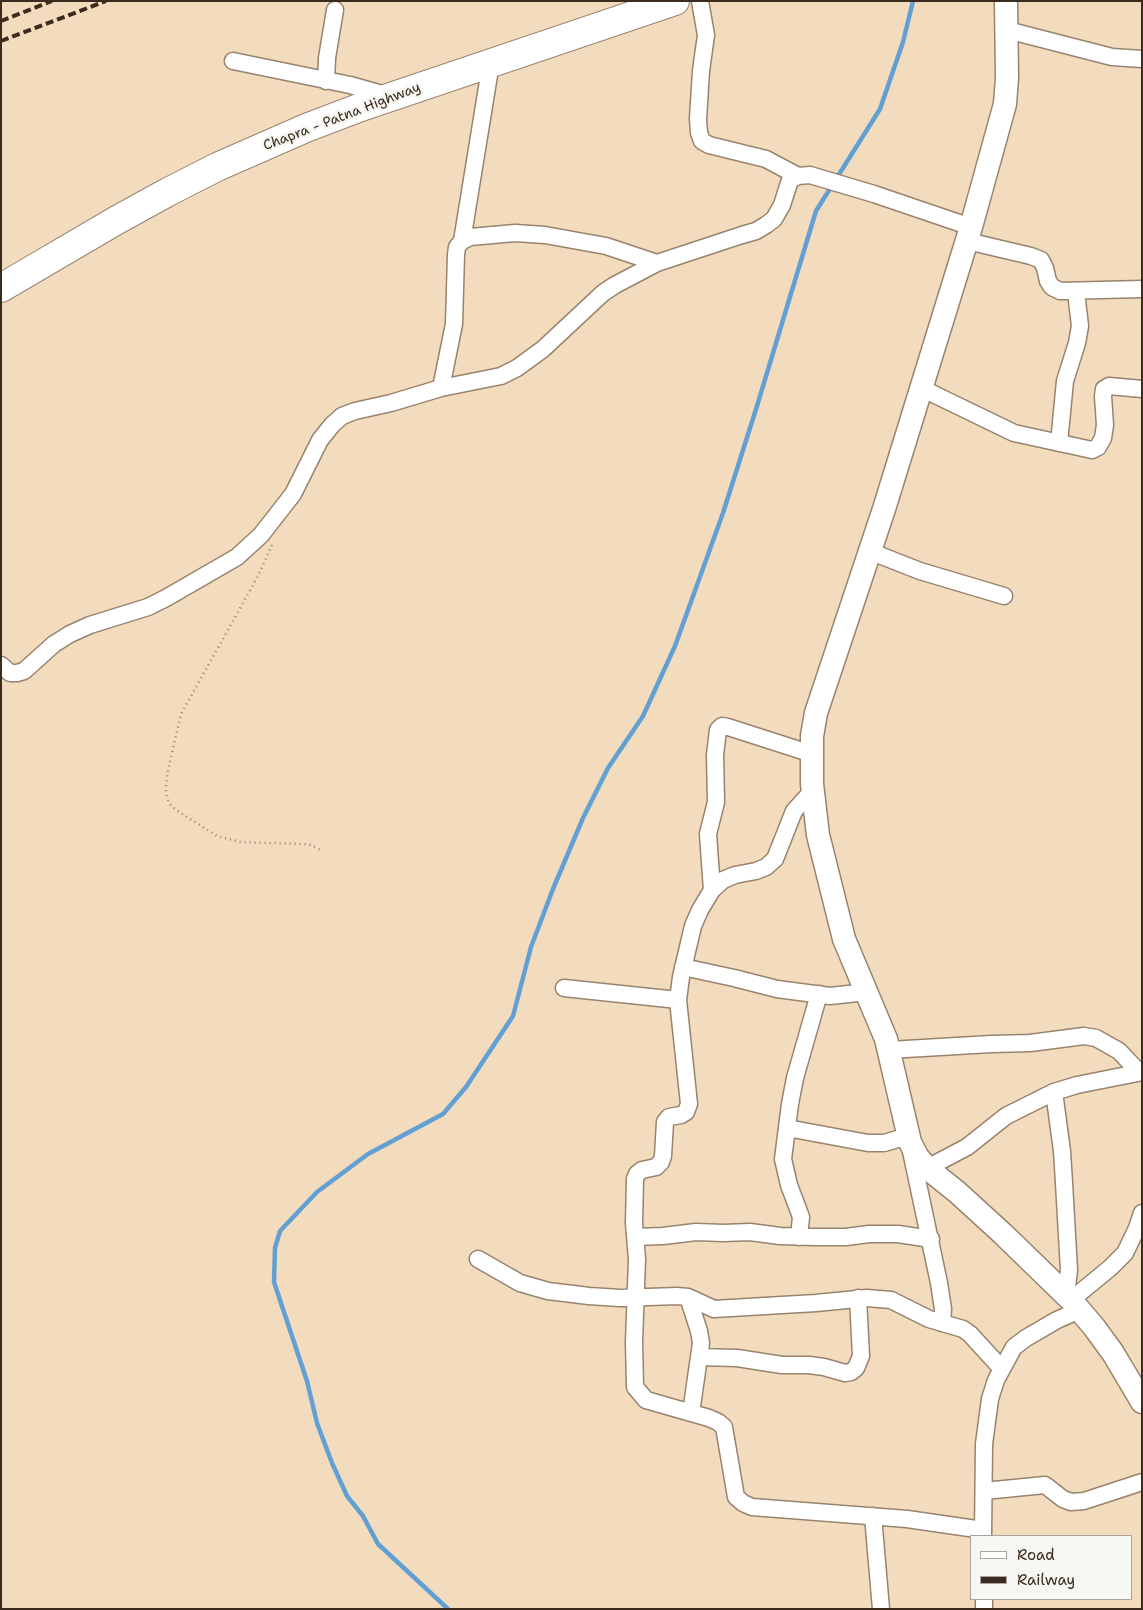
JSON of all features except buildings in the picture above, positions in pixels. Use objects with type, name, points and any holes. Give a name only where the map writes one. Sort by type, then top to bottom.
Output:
[{"type":"highway","name":"Chapra - Patna Highway","points":[[1,288],[118,220],[217,167],[306,128],[490,63],[676,1]]},
{"type":"street","points":[[700,1],[706,35],[701,71],[698,118],[699,133],[702,141],[709,146],[766,159],[804,175],[874,194],[969,234],[1041,260],[1052,287],[1060,291],[1142,289]]},
{"type":"street","points":[[942,1323],[942,1297],[931,1239],[889,1050],[844,939],[818,835],[813,790],[813,730],[816,713],[969,234],[1005,104],[1007,78],[1006,1]]},
{"type":"street","points":[[326,81],[327,58],[334,10]]},
{"type":"street","points":[[1007,30],[1112,58],[1142,59]]},
{"type":"street","points":[[233,61],[350,85],[392,97]]},
{"type":"street","points":[[462,241],[490,63]]},
{"type":"street","points":[[1,665],[10,672],[17,673],[24,670],[54,644],[70,634],[90,625],[126,615],[154,604],[237,557],[261,535],[293,494],[320,440],[342,416],[441,388],[501,376],[543,349],[603,293],[633,275],[657,263],[742,234],[756,232],[774,219],[782,205],[790,180],[804,175]]},
{"type":"street","points":[[441,388],[454,324],[457,247],[462,241],[470,237],[515,233],[545,235],[606,246],[657,263]]},
{"type":"street","points":[[1060,443],[1065,381],[1077,343],[1080,326],[1076,292]]},
{"type":"street","points":[[921,388],[1014,433],[1092,450],[1098,447],[1103,438],[1105,425],[1104,389],[1109,386],[1142,389]]},
{"type":"street","points":[[869,552],[920,571],[1004,596]]},
{"type":"street","points":[[712,890],[708,834],[716,802],[715,755],[718,730],[722,726],[728,727],[812,754]]},
{"type":"street","points":[[813,790],[794,811],[774,859],[766,867],[723,880],[712,890],[693,926],[683,967],[678,1000],[689,1104],[686,1112],[669,1117],[665,1122],[661,1162],[656,1167],[642,1170],[635,1179],[634,1223],[637,1259],[635,1387],[646,1400],[718,1422],[724,1428],[736,1497],[742,1503],[752,1507],[931,1521],[983,1533],[986,1418],[996,1380],[1014,1348],[1026,1338],[1057,1320],[1072,1302],[1118,1262],[1125,1253],[1142,1213]]},
{"type":"street","points":[[683,967],[777,990],[842,996],[867,992]]},
{"type":"street","points":[[564,988],[678,1000]]},
{"type":"street","points":[[799,1236],[801,1217],[789,1185],[783,1159],[795,1078],[819,994]]},
{"type":"street","points":[[889,1050],[1030,1043],[1084,1036],[1096,1038],[1119,1051],[1141,1072]]},
{"type":"street","points":[[927,1168],[967,1147],[1006,1116],[1054,1092],[1141,1072]]},
{"type":"street","points":[[1054,1092],[1062,1150],[1072,1302]]},
{"type":"street","points":[[787,1128],[868,1143],[884,1143],[909,1139]]},
{"type":"street","points":[[909,1139],[917,1156],[927,1168],[1003,1234],[1072,1302],[1113,1353],[1142,1402]]},
{"type":"street","points":[[636,1236],[663,1236],[696,1232],[750,1232],[846,1237],[869,1234],[898,1234],[931,1239]]},
{"type":"street","points":[[478,1259],[520,1284],[548,1291],[589,1296],[688,1297],[714,1309],[796,1305],[858,1298],[882,1298],[891,1300],[929,1319],[962,1329],[970,1334],[1002,1369]]},
{"type":"street","points":[[688,1297],[701,1343],[691,1413]]},
{"type":"street","points":[[700,1357],[737,1358],[782,1365],[809,1365],[845,1373],[852,1372],[856,1368],[861,1356],[858,1298]]},
{"type":"street","points":[[984,1491],[1045,1486],[1063,1499],[1071,1502],[1084,1501],[1142,1482]]},
{"type":"street","points":[[873,1516],[881,1609]]},
{"type":"path","points":[[275,539],[258,576],[181,714],[168,770],[166,794],[169,803],[176,810],[217,836],[240,842],[303,844],[322,851]]},
{"type":"waterway","points":[[448,1609],[378,1544],[363,1516],[347,1496],[317,1423],[307,1381],[274,1282],[275,1248],[280,1231],[317,1192],[368,1154],[443,1114],[466,1087],[513,1016],[531,947],[583,818],[608,768],[643,716],[675,646],[723,513],[816,211],[880,109],[903,42],[913,1]]},
{"type":"railway","points":[[1,21],[52,1]]},
{"type":"railway","points":[[1,41],[106,1]]}]
